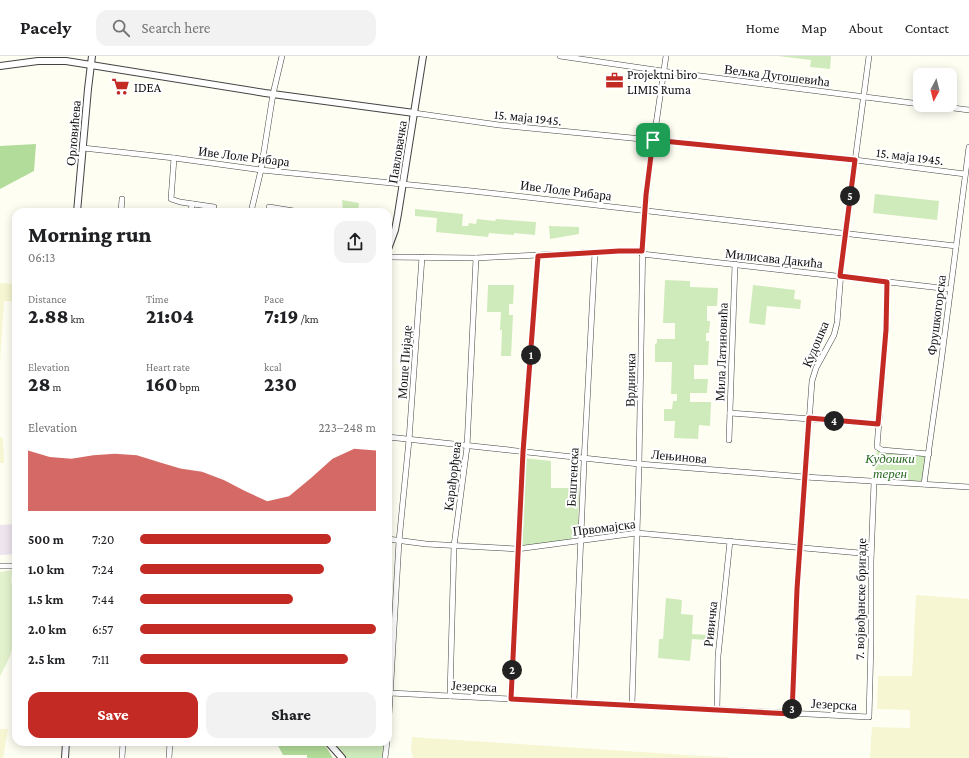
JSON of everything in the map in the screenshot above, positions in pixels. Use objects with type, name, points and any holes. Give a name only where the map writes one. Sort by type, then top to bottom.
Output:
[{"type":"street","name":"Орловићева","points":[[77,208],[92,56]]},
{"type":"street","points":[[252,208],[261,170],[273,94],[282,56]]},
{"type":"street","name":"Павловачка","points":[[392,237],[403,184],[422,56]]},
{"type":"street","name":"Вељка Дугошевића","points":[[560,56],[664,72],[913,103]]},
{"type":"street","name":"Врдничка","points":[[632,705],[644,211],[666,56]]},
{"type":"street","name":"Кудошка","points":[[792,714],[800,548],[809,418],[814,375],[834,335],[837,323],[840,276],[870,56]]},
{"type":"street","name":"15. маја 1945.","points":[[0,66],[51,60],[66,61],[273,94],[499,125],[855,160],[966,174]]},
{"type":"street","points":[[957,108],[969,110]]},
{"type":"street","name":"Фрушкогорска","points":[[924,484],[969,147]]},
{"type":"street","name":"Иве Лоле Рибара","points":[[83,148],[174,158],[261,170],[403,184],[956,246]]},
{"type":"street","points":[[174,158],[171,199],[214,207]]},
{"type":"street","points":[[121,208],[122,199]]},
{"type":"street","points":[[192,204],[192,208]]},
{"type":"street","points":[[269,207],[275,208]]},
{"type":"street","name":"Милисава Дакића","points":[[392,257],[476,258],[595,252],[642,252],[950,289]]},
{"type":"street","name":"Баштенска","points":[[574,702],[580,541],[595,252]]},
{"type":"street","points":[[511,699],[517,549],[538,256]]},
{"type":"street","name":"Моше Пијаде","points":[[392,659],[399,541],[409,440],[422,257]]},
{"type":"street","name":"Карађорђева","points":[[450,696],[454,546],[467,447],[476,258]]},
{"type":"street","name":"Мила Латиновића","points":[[729,440],[735,264]]},
{"type":"street","points":[[887,282],[886,330],[877,447],[882,450],[929,454]]},
{"type":"street","points":[[730,413],[878,424]]},
{"type":"street","name":"Лењинова","points":[[392,438],[467,447],[639,464],[874,482],[969,487]]},
{"type":"street","name":"7. војвођанске бригаде","points":[[869,717],[871,554],[874,482]]},
{"type":"street","name":"Првомајска","points":[[392,540],[454,546],[517,549],[637,533],[871,554]]},
{"type":"street","name":"Ривичка","points":[[717,709],[718,656],[730,541]]},
{"type":"street","points":[[0,566],[12,566]]},
{"type":"street","name":"Језерска","points":[[392,693],[869,717]]},
{"type":"street","points":[[65,758],[66,746]]},
{"type":"street","points":[[122,758],[123,746]]},
{"type":"street","points":[[169,758],[170,746]]},
{"type":"street","points":[[332,746],[342,758]]},
{"type":"street","points":[[385,758],[386,746]]},
{"type":"shaded area","points":[[12,524],[12,554],[0,555],[0,525]]},
{"type":"green space","points":[[778,56],[831,56],[830,69],[810,67],[811,60]]},
{"type":"green space","points":[[36,144],[34,171],[0,189],[0,146]]},
{"type":"green space","points":[[875,194],[939,201],[937,220],[873,213]]},
{"type":"green space","points":[[342,200],[359,203],[358,208],[343,208]]},
{"type":"green space","points":[[415,209],[463,214],[462,226],[468,226],[469,223],[476,224],[477,219],[536,222],[535,235],[489,233],[488,237],[436,232],[437,218],[415,216]]},
{"type":"green space","points":[[549,226],[579,227],[579,234],[550,239]]},
{"type":"green space","points":[[665,280],[690,281],[690,287],[718,288],[717,306],[707,306],[707,321],[710,321],[709,333],[706,333],[706,341],[709,341],[708,365],[694,365],[694,379],[708,379],[707,393],[690,393],[690,402],[711,402],[710,426],[699,425],[698,439],[674,438],[675,421],[664,421],[664,409],[672,409],[673,401],[677,401],[677,394],[671,394],[672,362],[655,362],[655,344],[657,343],[657,339],[675,339],[675,323],[663,323]]},
{"type":"green space","points":[[0,283],[12,284],[12,301],[4,301],[0,362]]},
{"type":"green space","points":[[488,285],[514,285],[513,304],[509,304],[509,315],[513,315],[511,356],[501,356],[501,312],[487,312]]},
{"type":"green space","points":[[753,285],[795,290],[794,299],[801,300],[800,309],[767,306],[765,325],[749,323]]},
{"type":"green space","points":[[0,437],[3,438],[4,463],[0,463]]},
{"type":"green space","name":"Кудошки терен","points":[[877,450],[927,455],[923,482],[874,478]]},
{"type":"green space","points":[[524,458],[551,461],[551,488],[579,488],[578,532],[572,532],[572,541],[521,547]]},
{"type":"green space","points":[[12,570],[12,649],[0,676],[0,572]]},
{"type":"green space","points":[[916,595],[969,599],[969,758],[870,758],[872,727],[910,728],[910,710],[877,709],[878,676],[912,676]]},
{"type":"green space","points":[[666,598],[682,600],[681,614],[693,615],[692,634],[706,635],[706,640],[692,639],[690,661],[658,658],[659,639],[663,639]]},
{"type":"green space","points":[[0,729],[8,729],[3,758],[0,758]]},
{"type":"green space","points":[[412,737],[733,758],[413,758],[411,749]]},
{"type":"green space","points":[[278,746],[326,746],[333,758],[307,758],[307,755],[283,755]]},
{"type":"green space","points":[[335,746],[384,746],[383,758],[344,758]]},
{"type":"place","name":"Projektni biro LIMIS Ruma","points":[[614,81]]},
{"type":"place","name":"IDEA","points":[[121,87]]},
{"type":"route","points":[[653,140],[855,160],[840,276],[887,282],[886,330],[878,424],[809,418],[797,589],[792,714],[511,699],[517,549],[538,256],[642,251],[646,195],[653,140]]}]
